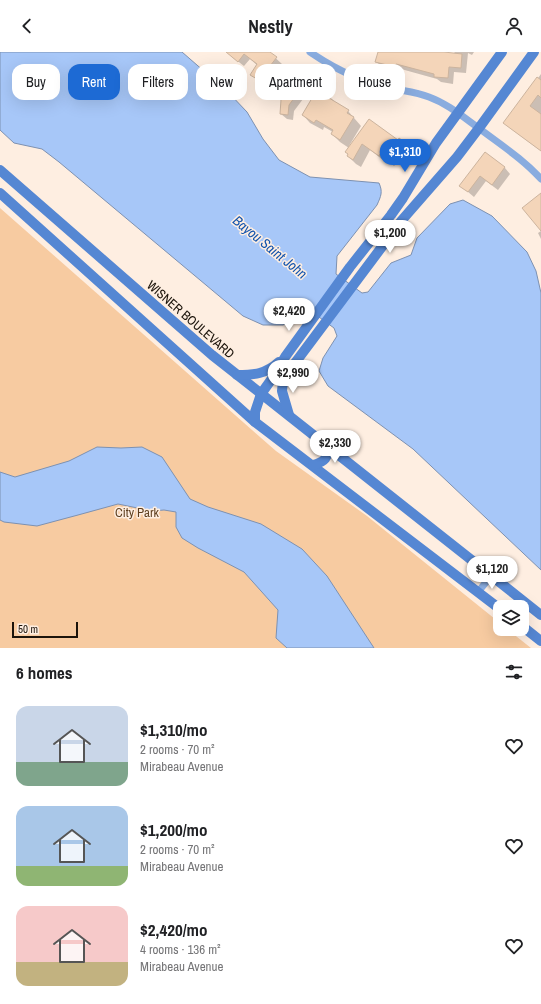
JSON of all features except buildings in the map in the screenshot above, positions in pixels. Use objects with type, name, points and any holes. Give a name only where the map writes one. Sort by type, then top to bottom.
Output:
[{"type":"street","points":[[310,52],[339,70],[362,80],[389,88],[414,92],[441,102],[518,156],[541,179]]},
{"type":"street","points":[[255,422],[255,412],[261,394],[285,357],[350,267],[391,215],[436,143],[502,52]]},
{"type":"street","points":[[289,415],[282,391],[283,381],[289,371],[402,220],[479,128],[534,52]]},
{"type":"street","name":"WISNER BOULEVARD","points":[[0,170],[200,345],[541,615]]},
{"type":"street","points":[[0,193],[255,422],[493,604]]},
{"type":"street","points":[[237,375],[261,373],[274,367],[285,357]]},
{"type":"street","points":[[312,465],[322,462],[325,459],[328,449],[326,444]]},
{"type":"street","points":[[478,592],[492,576]]},
{"type":"street","points":[[529,631],[541,640]]},
{"type":"green space","name":"City Park","points":[[0,208],[276,451],[367,516],[493,617],[493,636],[516,636],[531,648],[0,648]]},
{"type":"water","name":"Bayou Saint John","points":[[0,52],[182,52],[196,64],[196,100],[236,100],[247,112],[263,139],[279,160],[310,177],[379,183],[381,194],[377,205],[337,256],[336,274],[362,293],[368,292],[391,263],[411,255],[417,238],[450,204],[463,200],[492,216],[527,252],[536,271],[541,293],[541,570],[413,449],[328,386],[319,371],[323,358],[337,336],[334,328],[308,309],[299,317],[283,325],[263,325],[243,316],[59,162],[42,149],[14,143],[0,130]]},
{"type":"water","points":[[97,447],[142,447],[162,457],[190,499],[208,507],[261,524],[302,549],[327,576],[374,648],[287,648],[276,638],[278,610],[244,572],[182,538],[176,527],[176,512],[164,510],[152,511],[118,504],[37,526],[4,522],[0,520],[0,472],[15,477],[69,461]]}]
